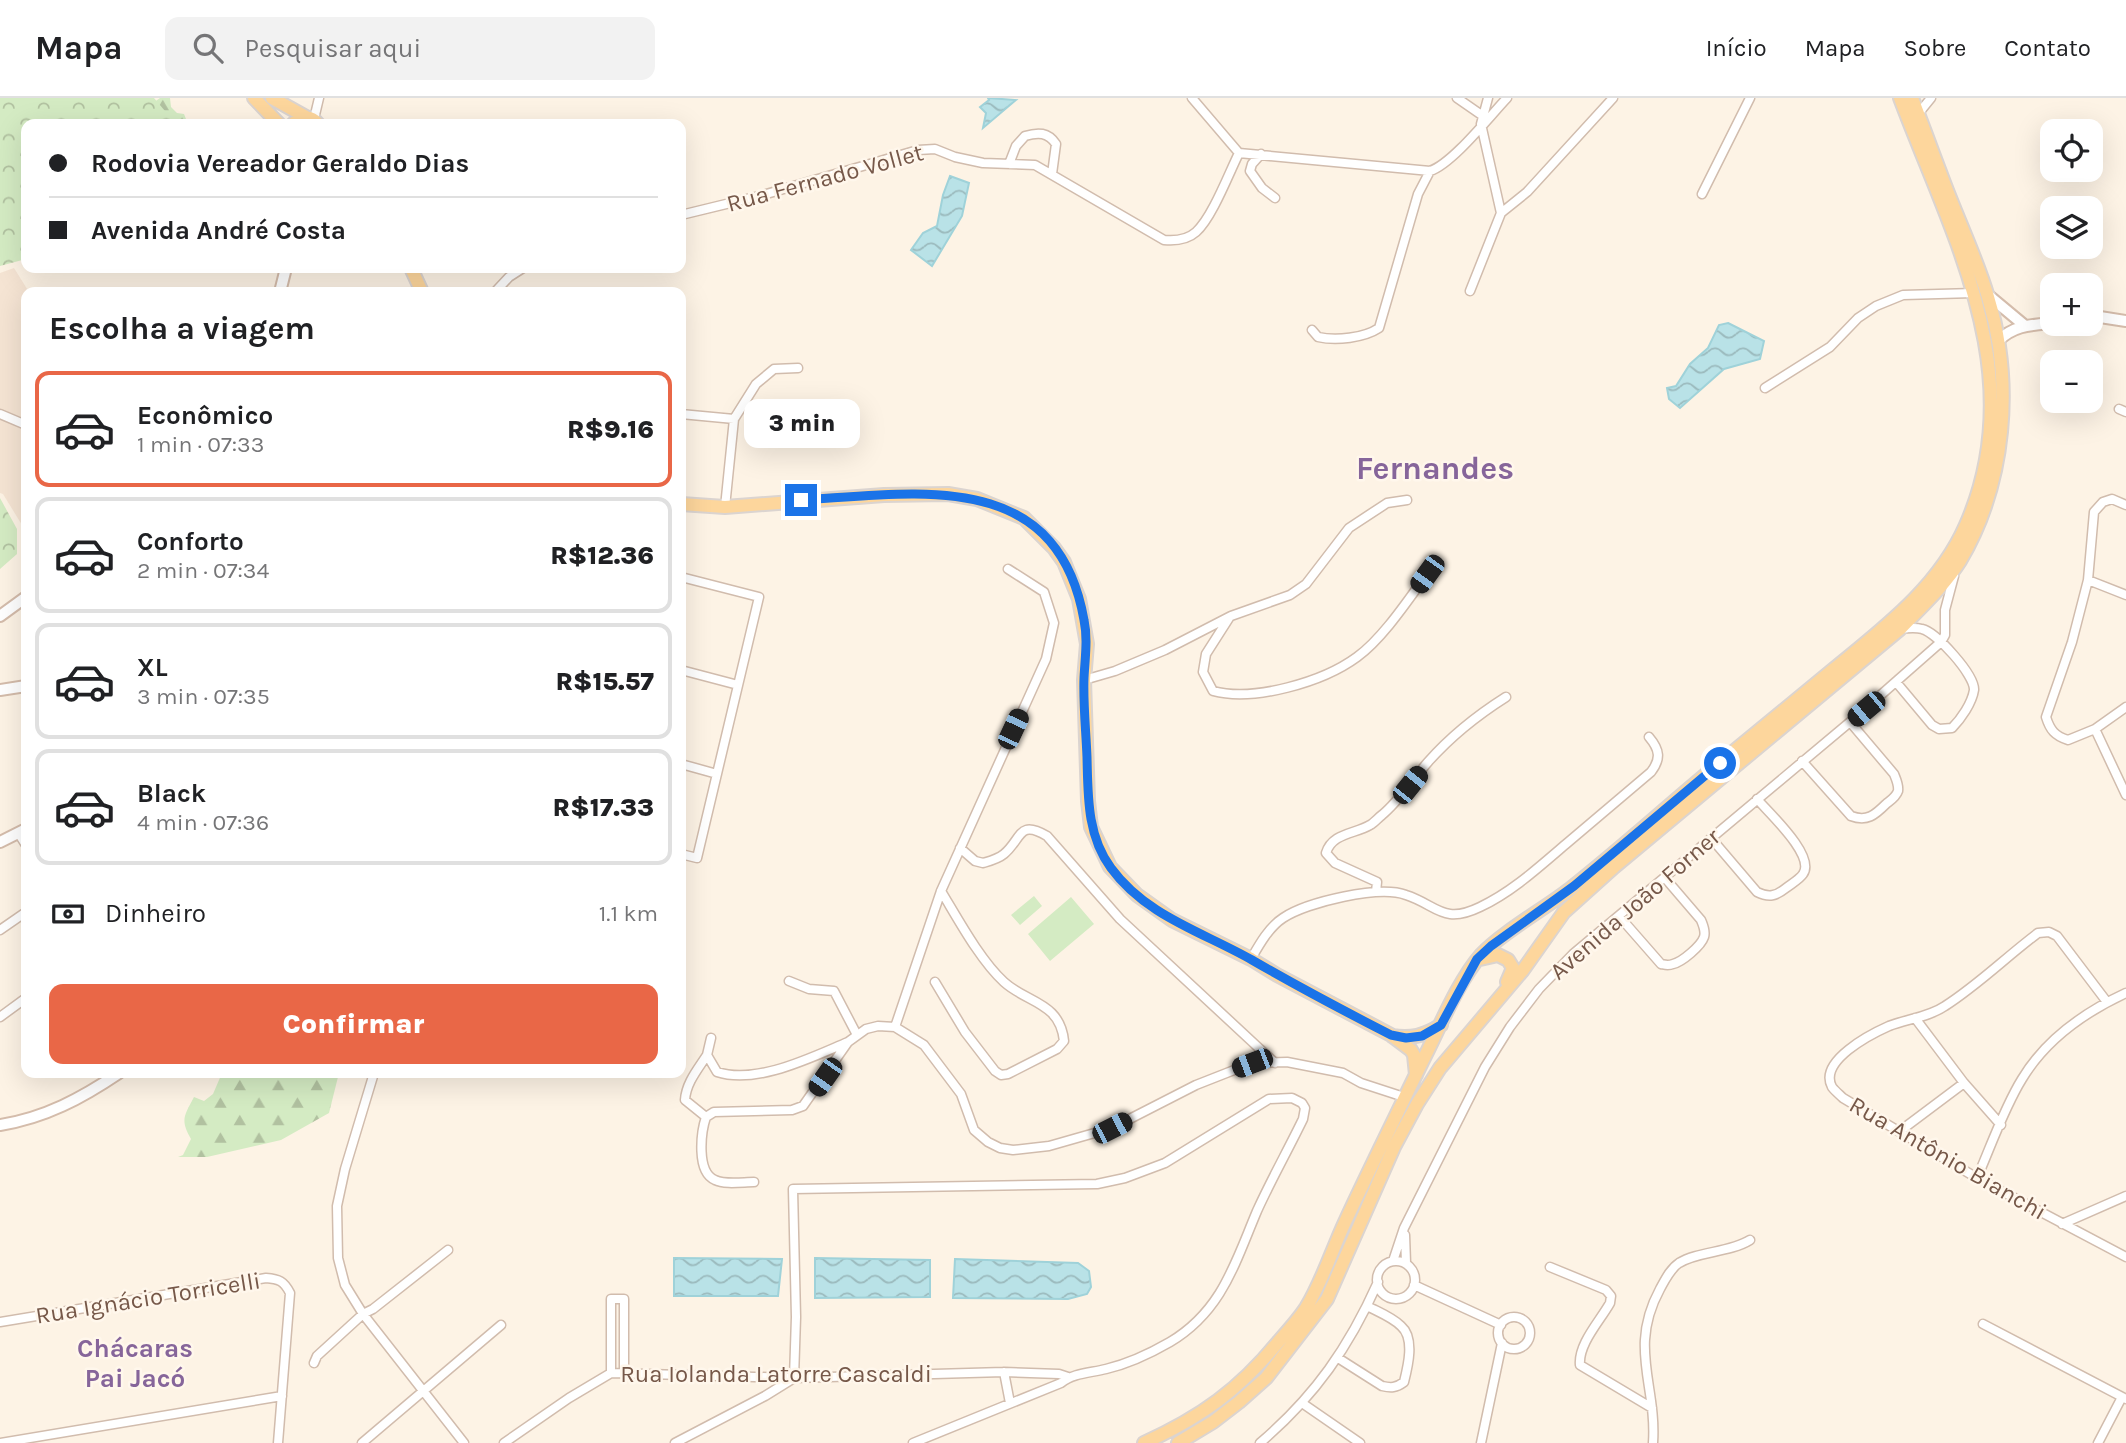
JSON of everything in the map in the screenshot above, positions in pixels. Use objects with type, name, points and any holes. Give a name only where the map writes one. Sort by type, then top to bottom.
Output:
[{"type":"main road","points":[[254,98],[274,119]]},
{"type":"main road","points":[[272,98],[312,119]]},
{"type":"main road","points":[[1144,1443],[1188,1422],[1232,1392],[1255,1370],[1306,1307],[1404,1097],[1477,959],[1574,886],[1881,631],[1932,580],[1950,554],[1966,525],[1988,444],[1989,379],[1981,317],[1974,293],[1900,98]]},
{"type":"main road","points":[[1178,1443],[1213,1422],[1266,1378],[1327,1299],[1394,1147],[1417,1104],[1440,1068],[1498,1001],[1564,912],[1585,891],[1900,629],[1938,590],[1958,563],[1976,531],[1995,471],[2001,431],[2002,394],[1998,341],[1988,295],[1912,98]]},
{"type":"main road","points":[[686,504],[725,506],[871,495],[935,494],[977,499],[1024,517],[1054,548],[1073,579],[1084,621],[1087,644],[1084,680],[1088,801],[1091,827],[1110,867],[1154,909],[1391,1035],[1411,1050],[1416,1076]]},
{"type":"main road","points":[[1477,959],[1498,955],[1511,964],[1512,974],[1498,1001]]},
{"type":"main road","points":[[1391,1035],[1406,1038],[1422,1036],[1441,1025]]},
{"type":"street","points":[[316,119],[319,98]]},
{"type":"street","points":[[1192,98],[1239,153],[1434,169]]},
{"type":"street","points":[[1458,98],[1482,120]]},
{"type":"street","points":[[1488,98],[1482,120],[1501,213]]},
{"type":"street","points":[[1312,330],[1318,337],[1336,338],[1373,332],[1379,328],[1418,194],[1434,169],[1454,156],[1482,120],[1507,98]]},
{"type":"street","points":[[1470,291],[1501,213],[1527,192],[1614,98]]},
{"type":"street","points":[[1702,194],[1750,98]]},
{"type":"street","points":[[1918,114],[1930,98]]},
{"type":"street","points":[[1009,164],[1016,146],[1025,136],[1041,133],[1051,137],[1056,144],[1052,174]]},
{"type":"street","name":"Rua Fernado Vollet","points":[[686,214],[763,195],[918,150],[935,149],[983,163],[1035,165],[1153,234],[1164,240],[1174,241],[1185,239],[1205,223],[1239,153]]},
{"type":"street","points":[[1261,154],[1252,164],[1250,171],[1262,188],[1275,198]]},
{"type":"street","points":[[500,287],[515,273]]},
{"type":"street","points":[[1765,388],[1830,347],[1858,318],[1876,306],[1903,295],[1974,293]]},
{"type":"street","points":[[1988,295],[2024,325]]},
{"type":"street","points":[[2103,317],[2126,321]]},
{"type":"street","points":[[1998,341],[2005,334],[2024,325],[2040,324]]},
{"type":"street","points":[[725,506],[734,419],[756,384],[774,369],[798,368]]},
{"type":"street","points":[[0,414],[21,423]]},
{"type":"street","points":[[686,414],[734,419]]},
{"type":"street","points":[[2126,505],[2112,499],[2103,502],[2094,512],[2088,580],[2072,642],[2046,717],[2049,728],[2057,736],[2068,740],[2095,729],[2126,707]]},
{"type":"street","points":[[1084,680],[1115,671],[1165,650],[1231,616],[1290,595],[1306,584],[1349,528],[1387,503],[1407,500]]},
{"type":"street","points":[[1941,642],[1945,635],[1945,610],[1958,563]]},
{"type":"street","points":[[895,1027],[941,891],[1046,659],[1054,624],[1044,592],[1008,569]]},
{"type":"street","points":[[1231,616],[1206,654],[1203,672],[1213,691],[1230,696],[1279,690],[1321,676],[1357,657],[1391,622],[1427,574]]},
{"type":"street","points":[[686,577],[759,597],[697,858],[686,855]]},
{"type":"street","points":[[2088,580],[2126,595]]},
{"type":"street","points":[[0,616],[21,601]]},
{"type":"street","points":[[1896,682],[1932,725],[1939,729],[1952,728],[1961,720],[1971,698],[1973,685],[1972,679],[1941,642],[1922,629],[1900,629]]},
{"type":"street","name":"Avenida João Forner","points":[[1393,1261],[1404,1228],[1485,1066],[1539,989],[1573,954],[1850,722],[1941,642]]},
{"type":"street","points":[[686,671],[738,685]]},
{"type":"street","points":[[0,690],[21,687]]},
{"type":"street","points":[[1376,892],[1377,882],[1335,863],[1326,853],[1328,847],[1339,837],[1369,826],[1393,806],[1427,763],[1456,733],[1506,697]]},
{"type":"street","points":[[1802,761],[1851,816],[1858,819],[1873,816],[1895,796],[1898,783],[1894,774],[1850,722]]},
{"type":"street","points":[[2095,729],[2126,795]]},
{"type":"street","points":[[1251,959],[1261,941],[1280,919],[1296,910],[1376,892],[1405,894],[1434,910],[1450,915],[1480,907],[1528,877],[1651,772],[1659,758],[1657,747],[1649,737]]},
{"type":"street","points":[[686,765],[717,774]]},
{"type":"street","points":[[1711,838],[1757,892],[1763,895],[1770,897],[1778,894],[1803,874],[1803,852],[1757,799]]},
{"type":"street","points":[[960,848],[983,863],[1004,854],[1018,835],[1027,829],[1035,829],[1047,836],[1120,919],[1275,1063]]},
{"type":"street","points":[[0,842],[21,833]]},
{"type":"street","points":[[1619,916],[1661,964],[1676,963],[1685,957],[1701,943],[1705,936],[1704,927],[1665,878]]},
{"type":"street","points":[[935,982],[965,1032],[995,1072],[1001,1075],[1057,1049],[1064,1041],[1063,1030],[1054,1015],[1041,1003],[1004,983],[967,936],[941,891]]},
{"type":"street","points":[[0,930],[21,915]]},
{"type":"street","name":"Rua Antônio Bianchi","points":[[2107,1002],[2067,946],[2049,932],[2038,933],[1951,1003],[1941,1009],[1889,1026],[1861,1041],[1838,1059],[1829,1076],[1832,1086],[1843,1098],[1977,1178],[2126,1257]]},
{"type":"street","points":[[789,981],[809,989],[834,991],[857,1035]]},
{"type":"street","points":[[1977,1178],[2021,1081],[2033,1062],[2083,1016],[2126,993]]},
{"type":"street","points":[[0,1017],[21,1002]]},
{"type":"street","points":[[1915,1018],[1964,1083],[2001,1125]]},
{"type":"street","points":[[707,1055],[720,1073],[745,1074],[776,1070],[848,1042],[878,1026],[895,1027],[924,1045],[961,1094],[974,1130],[988,1142],[1013,1150],[1049,1146],[1112,1128],[1196,1085],[1252,1063],[1287,1062],[1343,1073],[1361,1083],[1404,1097]]},
{"type":"street","points":[[706,1117],[685,1100],[685,1091],[707,1055],[711,1038]]},
{"type":"street","points":[[754,1182],[716,1181],[710,1177],[702,1158],[701,1143],[706,1117],[714,1112],[792,1110],[803,1106],[848,1042]]},
{"type":"street","points":[[0,1125],[54,1111],[111,1078]]},
{"type":"street","points":[[372,1078],[345,1169],[337,1206],[338,1258],[345,1285],[363,1314],[464,1443]]},
{"type":"street","points":[[1900,1131],[1964,1083]]},
{"type":"street","points":[[675,1443],[794,1378],[796,1317],[793,1189],[1097,1184],[1132,1176],[1165,1163],[1269,1099],[1292,1098],[1302,1103],[1305,1108],[1303,1119],[1258,1208],[1222,1293],[1199,1321],[1170,1342],[1131,1360],[1108,1369],[1068,1377],[1060,1383],[913,1443]]},
{"type":"street","name":"Rua Antônio Bianchi","points":[[2062,1224],[2126,1196]]},
{"type":"street","name":"Avenida João Forner","points":[[1404,1228],[1406,1263]]},
{"type":"street","points":[[1653,1443],[1652,1408],[1643,1353],[1645,1332],[1654,1300],[1668,1274],[1679,1263],[1739,1247],[1750,1240]]},
{"type":"street","points":[[314,1363],[317,1356],[363,1314],[448,1250]]},
{"type":"street","points":[[1260,1443],[1284,1422],[1338,1358],[1368,1310],[1380,1270],[1393,1261],[1406,1263],[1414,1273],[1414,1285],[1403,1297],[1387,1296],[1378,1282]]},
{"type":"street","points":[[1550,1267],[1606,1290],[1611,1296],[1610,1303],[1584,1344],[1579,1359],[1580,1365],[1652,1408]]},
{"type":"street","name":"Rua Ignácio Torricelli","points":[[0,1322],[266,1278],[277,1279],[286,1284],[290,1293],[282,1396]]},
{"type":"street","points":[[1414,1285],[1501,1325]]},
{"type":"street","points":[[1368,1310],[1387,1296]]},
{"type":"street","points":[[611,1373],[611,1299],[624,1299],[624,1373]]},
{"type":"street","points":[[1338,1358],[1382,1386],[1390,1388],[1404,1382],[1409,1343],[1407,1333],[1401,1326],[1368,1310]]},
{"type":"street","points":[[1480,1443],[1502,1343],[1499,1331],[1501,1325],[1504,1320],[1516,1317],[1527,1323],[1530,1328],[1528,1341],[1499,1359]]},
{"type":"street","points":[[1983,1324],[2124,1398],[2098,1443]]},
{"type":"street","points":[[362,1443],[501,1325]]},
{"type":"street","points":[[1502,1343],[1513,1349]]},
{"type":"street","points":[[1004,1372],[1010,1403]]},
{"type":"street","name":"Rua Iolanda Latorre Cascaldi","points":[[504,1443],[611,1373],[794,1378],[1004,1372],[1059,1374],[1068,1377]]},
{"type":"street","points":[[0,1443],[282,1396],[278,1443]]},
{"type":"street","points":[[1302,1402],[1360,1443]]},
{"type":"shaded area","points":[[14,268],[26,287],[21,287],[21,523],[0,493],[0,273]]},
{"type":"green space","points":[[0,98],[154,98],[172,119],[21,119],[21,260],[0,266]]},
{"type":"green space","points":[[160,98],[170,98],[171,107],[177,113],[184,114],[186,119],[150,119],[153,103]]},
{"type":"green space","points":[[0,498],[17,529],[17,554],[0,569]]},
{"type":"green space","points":[[1034,896],[1042,906],[1020,925],[1011,915]]},
{"type":"green space","points":[[1071,897],[1094,924],[1050,961],[1028,934]]},
{"type":"green space","points":[[220,1078],[338,1078],[329,1113],[281,1140],[207,1157],[178,1157],[183,1155],[191,1139],[184,1122],[194,1097],[204,1101],[213,1094]]},
{"type":"water","points":[[988,98],[1016,100],[983,128],[986,113],[980,107]]},
{"type":"water","points":[[950,176],[969,183],[962,216],[932,266],[911,250],[923,233],[937,226]]},
{"type":"water","points":[[1728,323],[1764,341],[1760,359],[1724,369],[1680,408],[1669,399],[1667,388],[1676,386],[1690,364],[1708,348],[1719,325]]},
{"type":"water","points":[[674,1258],[782,1259],[778,1296],[674,1296]]},
{"type":"water","points":[[815,1258],[930,1260],[930,1297],[815,1298]]},
{"type":"water","points":[[955,1259],[1078,1263],[1089,1271],[1091,1287],[1087,1294],[1068,1299],[953,1298]]},
{"type":"district","name":"Fernandes","points":[[1435,468]]},
{"type":"district","name":"Chácaras Pai Jacó","points":[[135,1363]]},
{"type":"route","points":[[801,500],[948,494],[977,499],[1024,517],[1064,562],[1079,599],[1087,644],[1084,680],[1091,827],[1110,867],[1137,895],[1171,920],[1251,959],[1276,975],[1391,1035],[1406,1038],[1422,1036],[1441,1025],[1477,959],[1574,886],[1720,763]]}]
